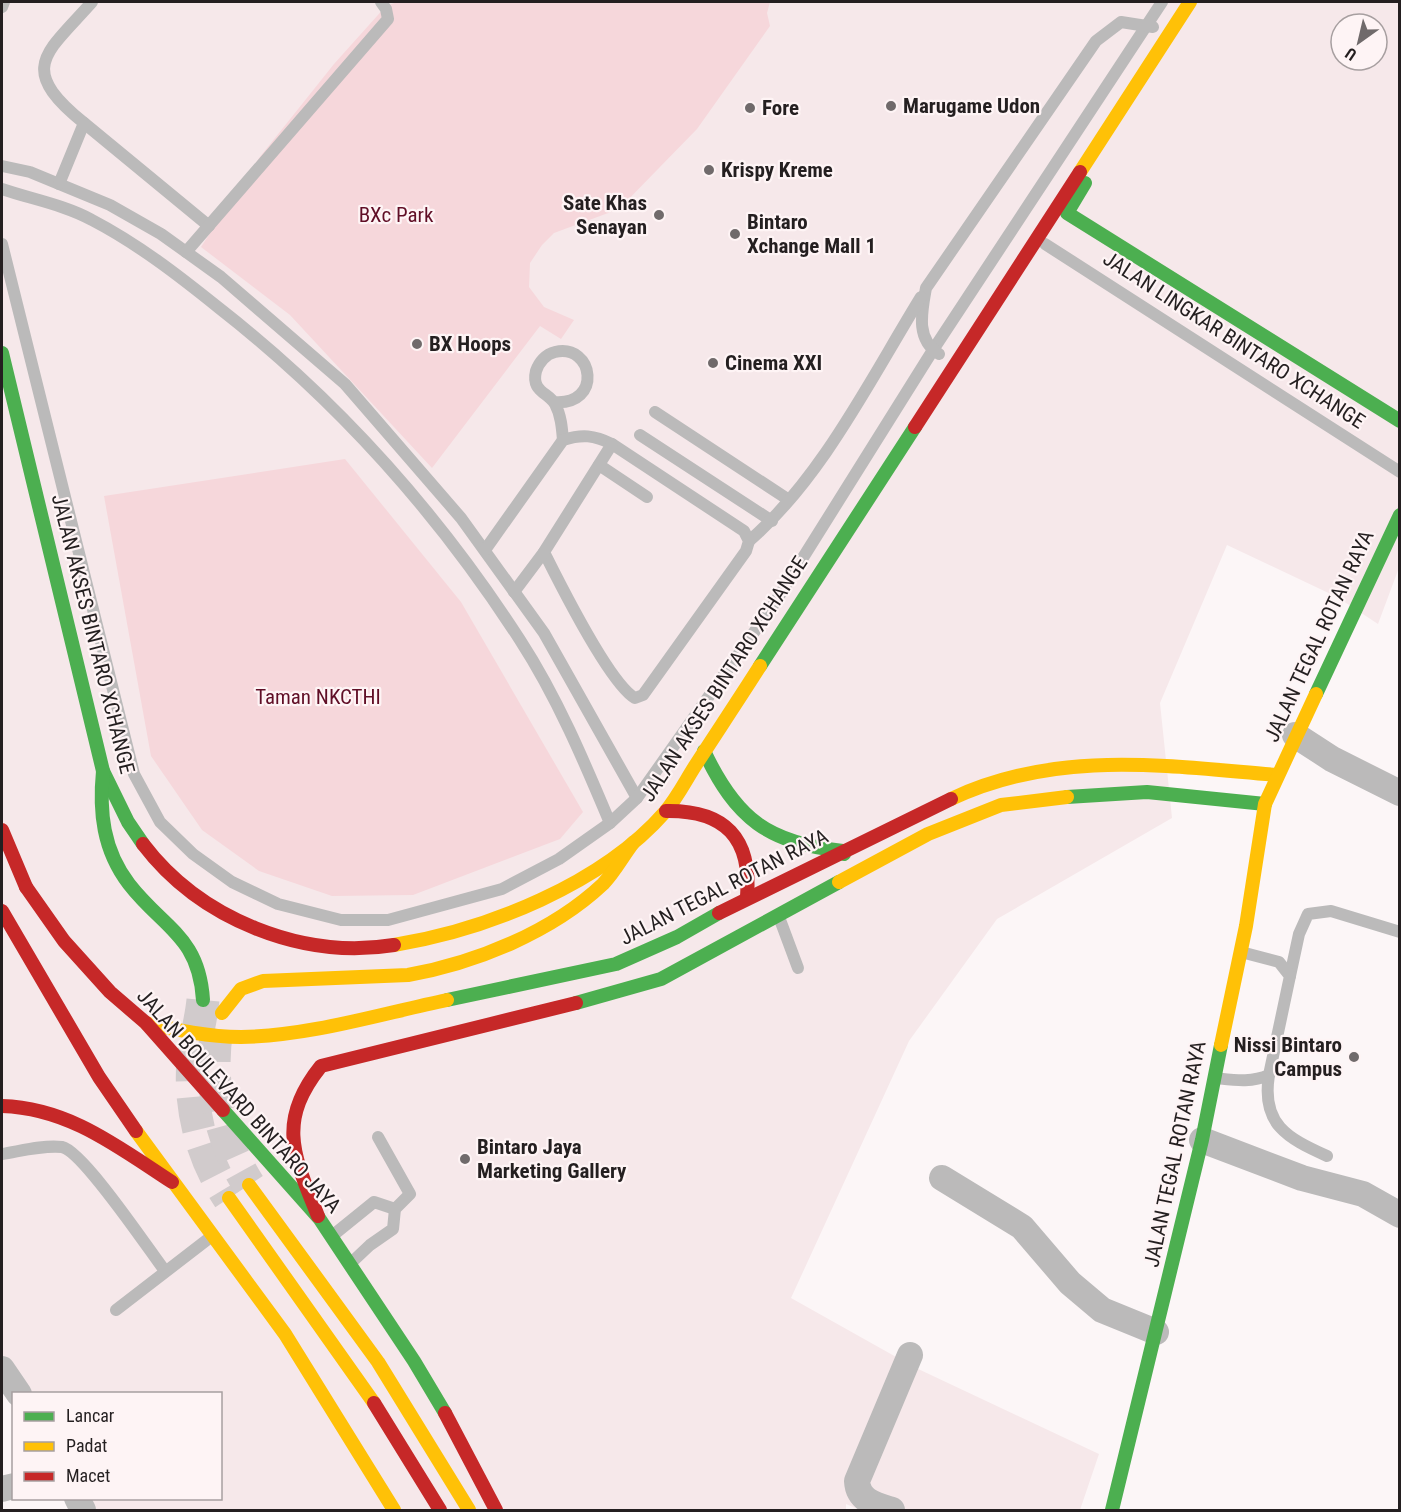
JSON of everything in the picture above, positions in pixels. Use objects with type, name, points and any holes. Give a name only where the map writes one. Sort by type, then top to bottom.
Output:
[{"type":"main road","name":"JALAN AKSES BINTARO XCHANGE","points":[[2,353],[55,517],[103,771],[122,812],[146,849],[193,894],[236,921],[288,941],[329,949],[374,949],[427,941],[539,901],[575,883],[633,843],[666,811],[1190,2]]},
{"type":"main road","name":"JALAN AKSES BINTARO XCHANGE","points":[[1067,213],[1168,51],[1170,30]]},
{"type":"main road","name":"JALAN LINGKAR BINTARO XCHANGE","points":[[1067,213],[1400,421]]},
{"type":"main road","name":"JALAN TEGAL ROTAN RAYA","points":[[1116,1509],[1202,1140],[1240,952],[1265,804],[1295,735],[1397,525]]},
{"type":"main road","points":[[704,751],[717,781],[736,808],[759,827],[785,841],[813,849],[843,851],[852,875]]},
{"type":"main road","name":"JALAN TEGAL ROTAN RAYA","points":[[146,1023],[202,1035],[232,1037],[311,1029],[616,964],[677,937],[747,897],[986,783],[1058,767],[1127,763],[1277,775]]},
{"type":"main road","points":[[103,771],[99,809],[106,842],[126,880],[192,950],[201,975],[203,1000]]},
{"type":"main road","points":[[319,1218],[302,1176],[291,1132],[294,1105],[301,1091],[321,1066],[630,990],[661,979],[779,917],[928,834],[1001,805],[1074,796],[1147,792],[1265,804]]},
{"type":"main road","points":[[666,811],[697,811],[712,817],[736,837],[749,866],[747,897]]},
{"type":"main road","name":"JALAN BOULEVARD BINTARO JAYA","points":[[2,830],[26,887],[64,941],[110,992],[146,1023],[319,1218],[382,1309],[453,1427],[496,1510]]},
{"type":"main road","points":[[222,1013],[241,989],[263,981],[408,975],[431,971],[505,948],[574,908],[597,889],[633,843]]},
{"type":"main road","points":[[2,911],[99,1077],[285,1334],[394,1510]]},
{"type":"main road","points":[[311,1029],[305,1051],[321,1066]]},
{"type":"main road","points":[[2,1107],[43,1109],[72,1120],[174,1183]]},
{"type":"main road","points":[[249,1185],[378,1362],[469,1510]]},
{"type":"main road","points":[[229,1198],[360,1380],[440,1510]]},
{"type":"street","points":[[1295,735],[1332,759],[1400,793]]},
{"type":"street","points":[[1202,1140],[1302,1178],[1363,1194],[1400,1215]]},
{"type":"street","points":[[942,1178],[1022,1227],[1070,1283],[1102,1310],[1156,1332]]},
{"type":"street","points":[[892,1510],[862,1497],[857,1489],[857,1481],[910,1355]]},
{"type":"street","points":[[2,1370],[18,1392]]},
{"type":"lane","points":[[2,7],[4,2]]},
{"type":"lane","points":[[92,2],[50,50],[42,64],[45,81],[54,96],[84,123],[209,226]]},
{"type":"lane","points":[[186,252],[388,20],[386,9],[381,2]]},
{"type":"lane","points":[[2,244],[55,517],[134,774],[160,822],[193,854],[232,882],[278,904],[341,920],[388,920],[501,889],[559,859],[610,823],[637,798],[774,604],[933,350],[1162,2]]},
{"type":"lane","points":[[544,552],[575,611],[627,693],[635,698],[643,695],[746,551],[749,541],[772,521],[840,430],[926,288],[1095,41],[1121,22],[1170,30]]},
{"type":"lane","points":[[59,184],[84,123]]},
{"type":"lane","name":"JALAN AKSES BINTARO XCHANGE","points":[[2,166],[30,172],[110,205],[161,234],[222,277],[345,384],[461,518],[544,633],[637,798]]},
{"type":"lane","points":[[2,189],[90,218],[155,257],[255,336],[328,402],[383,458],[444,530],[521,641],[572,734],[610,823]]},
{"type":"lane","name":"JALAN AKSES BINTARO XCHANGE","points":[[1011,277],[1045,244],[1067,213]]},
{"type":"lane","name":"JALAN LINGKAR BINTARO XCHANGE","points":[[1045,244],[1400,472]]},
{"type":"lane","points":[[926,288],[921,330],[933,350],[955,364]]},
{"type":"lane","points":[[554,402],[567,403],[578,398],[586,388],[588,376],[584,364],[575,354],[563,351],[551,353],[541,361],[536,372],[537,385],[543,396],[554,402],[562,423],[563,440]]},
{"type":"lane","points":[[655,412],[789,500]]},
{"type":"lane","points":[[485,550],[563,440],[579,435],[595,436],[612,444],[744,531],[749,541]]},
{"type":"lane","points":[[640,435],[772,521]]},
{"type":"lane","points":[[514,592],[544,552],[612,444]]},
{"type":"lane","points":[[599,465],[647,497]]},
{"type":"lane","points":[[427,941],[454,903]]},
{"type":"lane","points":[[1328,1156],[1293,1141],[1275,1121],[1266,1097],[1299,934],[1308,914],[1331,911],[1400,932]]},
{"type":"lane","points":[[779,917],[798,968]]},
{"type":"lane","points":[[1240,952],[1279,962],[1290,976]]},
{"type":"lane","points":[[1214,1078],[1245,1081],[1269,1075]]},
{"type":"lane","points":[[351,1263],[370,1245],[393,1229],[395,1209],[410,1194],[378,1137]]},
{"type":"lane","points":[[2,1154],[42,1147],[64,1147],[88,1168],[165,1272]]},
{"type":"lane","points":[[332,1236],[374,1202],[395,1209]]},
{"type":"lane","points":[[116,1310],[212,1236]]},
{"type":"shaded area","points":[[2,2],[1399,2],[1400,565],[1378,624],[1337,597],[1227,545],[1160,703],[1172,818],[997,919],[909,1041],[791,1298],[914,1367],[1099,1454],[1080,1510],[860,1510],[846,1504],[846,1510],[87,1510],[82,1500],[222,1500],[222,1392],[25,1392],[2,1360]]},
{"type":"green space","name":"BXc Park","points":[[397,2],[770,2],[767,13],[770,26],[697,129],[619,209],[554,233],[542,245],[530,263],[529,287],[544,307],[574,320],[561,339],[540,326],[432,468],[290,315],[201,247],[259,158],[334,64],[386,6]]},
{"type":"green space","name":"Taman NKCTHI","points":[[345,459],[461,602],[583,812],[560,839],[413,895],[332,896],[259,871],[202,830],[151,756],[104,496]]},
{"type":"tunnel","points":[[203,1000],[193,1060],[193,1097],[199,1132],[205,1150],[229,1198]]},
{"type":"tunnel","points":[[217,1029],[214,1069],[219,1110],[230,1149],[249,1185]]},
{"type":"traffic: fast","points":[[1085,183],[1067,213],[1400,421]]},
{"type":"traffic: fast","points":[[2,353],[103,771],[128,822],[143,844]]},
{"type":"traffic: fast","points":[[760,666],[915,427]]},
{"type":"traffic: fast","points":[[1316,694],[1400,515]]},
{"type":"traffic: fast","points":[[704,751],[729,794],[757,824],[794,842],[843,851],[844,854]]},
{"type":"traffic: fast","points":[[103,771],[103,816],[113,858],[129,884],[187,947],[195,961],[203,1000]]},
{"type":"traffic: fast","points":[[1067,797],[1147,792],[1265,804]]},
{"type":"traffic: fast","points":[[576,1003],[661,979],[839,882]]},
{"type":"traffic: fast","points":[[447,1000],[616,964],[677,937],[719,913]]},
{"type":"traffic: fast","points":[[1112,1510],[1202,1140],[1221,1045]]},
{"type":"traffic: fast","points":[[223,1110],[319,1218],[414,1361],[445,1413]]},
{"type":"traffic: slow","points":[[1080,172],[1190,2]]},
{"type":"traffic: slow","points":[[394,945],[467,928],[504,915],[541,900],[609,861],[639,838],[669,807],[760,666]]},
{"type":"traffic: slow","points":[[1221,1045],[1246,926],[1265,804],[1316,694]]},
{"type":"traffic: slow","points":[[951,799],[991,783],[1031,773],[1071,767],[1153,765],[1277,775]]},
{"type":"traffic: slow","points":[[839,882],[928,834],[1001,805],[1067,797]]},
{"type":"traffic: slow","points":[[222,1013],[241,989],[263,981],[408,975],[434,970],[486,954],[537,931],[583,901],[607,880],[633,843]]},
{"type":"traffic: slow","points":[[146,1023],[217,1036],[267,1036],[319,1029],[447,1000]]},
{"type":"traffic: slow","points":[[136,1131],[285,1334],[394,1510]]},
{"type":"traffic: slow","points":[[249,1185],[378,1362],[469,1510]]},
{"type":"traffic: slow","points":[[229,1198],[374,1403]]},
{"type":"traffic: jam","points":[[915,427],[1080,172]]},
{"type":"traffic: jam","points":[[719,913],[951,799]]},
{"type":"traffic: jam","points":[[666,811],[704,816],[719,822],[730,831],[745,859],[747,897]]},
{"type":"traffic: jam","points":[[2,830],[26,887]]},
{"type":"traffic: jam","points":[[143,844],[166,870],[193,894],[223,913],[255,928],[289,939],[324,946],[359,948],[394,945]]},
{"type":"traffic: jam","points":[[26,887],[64,941],[110,992],[146,1023],[223,1110]]},
{"type":"traffic: jam","points":[[2,911],[99,1077],[136,1131]]},
{"type":"traffic: jam","points":[[318,1216],[297,1157],[294,1122],[298,1105],[307,1086],[321,1066],[576,1003]]},
{"type":"traffic: jam","points":[[2,1106],[26,1108],[71,1122],[112,1143],[172,1182]]},
{"type":"traffic: jam","points":[[374,1403],[440,1510]]},
{"type":"traffic: jam","points":[[445,1413],[496,1510]]},
{"type":"place","name":"Marugame Udon","points":[[891,106]]},
{"type":"place","name":"Fore","points":[[750,108]]},
{"type":"place","name":"Krispy Kreme","points":[[709,170]]},
{"type":"place","name":"Sate Khas Senayan","points":[[659,215]]},
{"type":"place","name":"Bintaro Xchange Mall 1","points":[[735,234]]},
{"type":"place","name":"BX Hoops","points":[[417,344]]},
{"type":"place","name":"Cinema XXI","points":[[713,363]]},
{"type":"place","name":"Nissi Bintaro Campus","points":[[1354,1057]]},
{"type":"place","name":"Bintaro Jaya Marketing Gallery","points":[[465,1159]]}]
